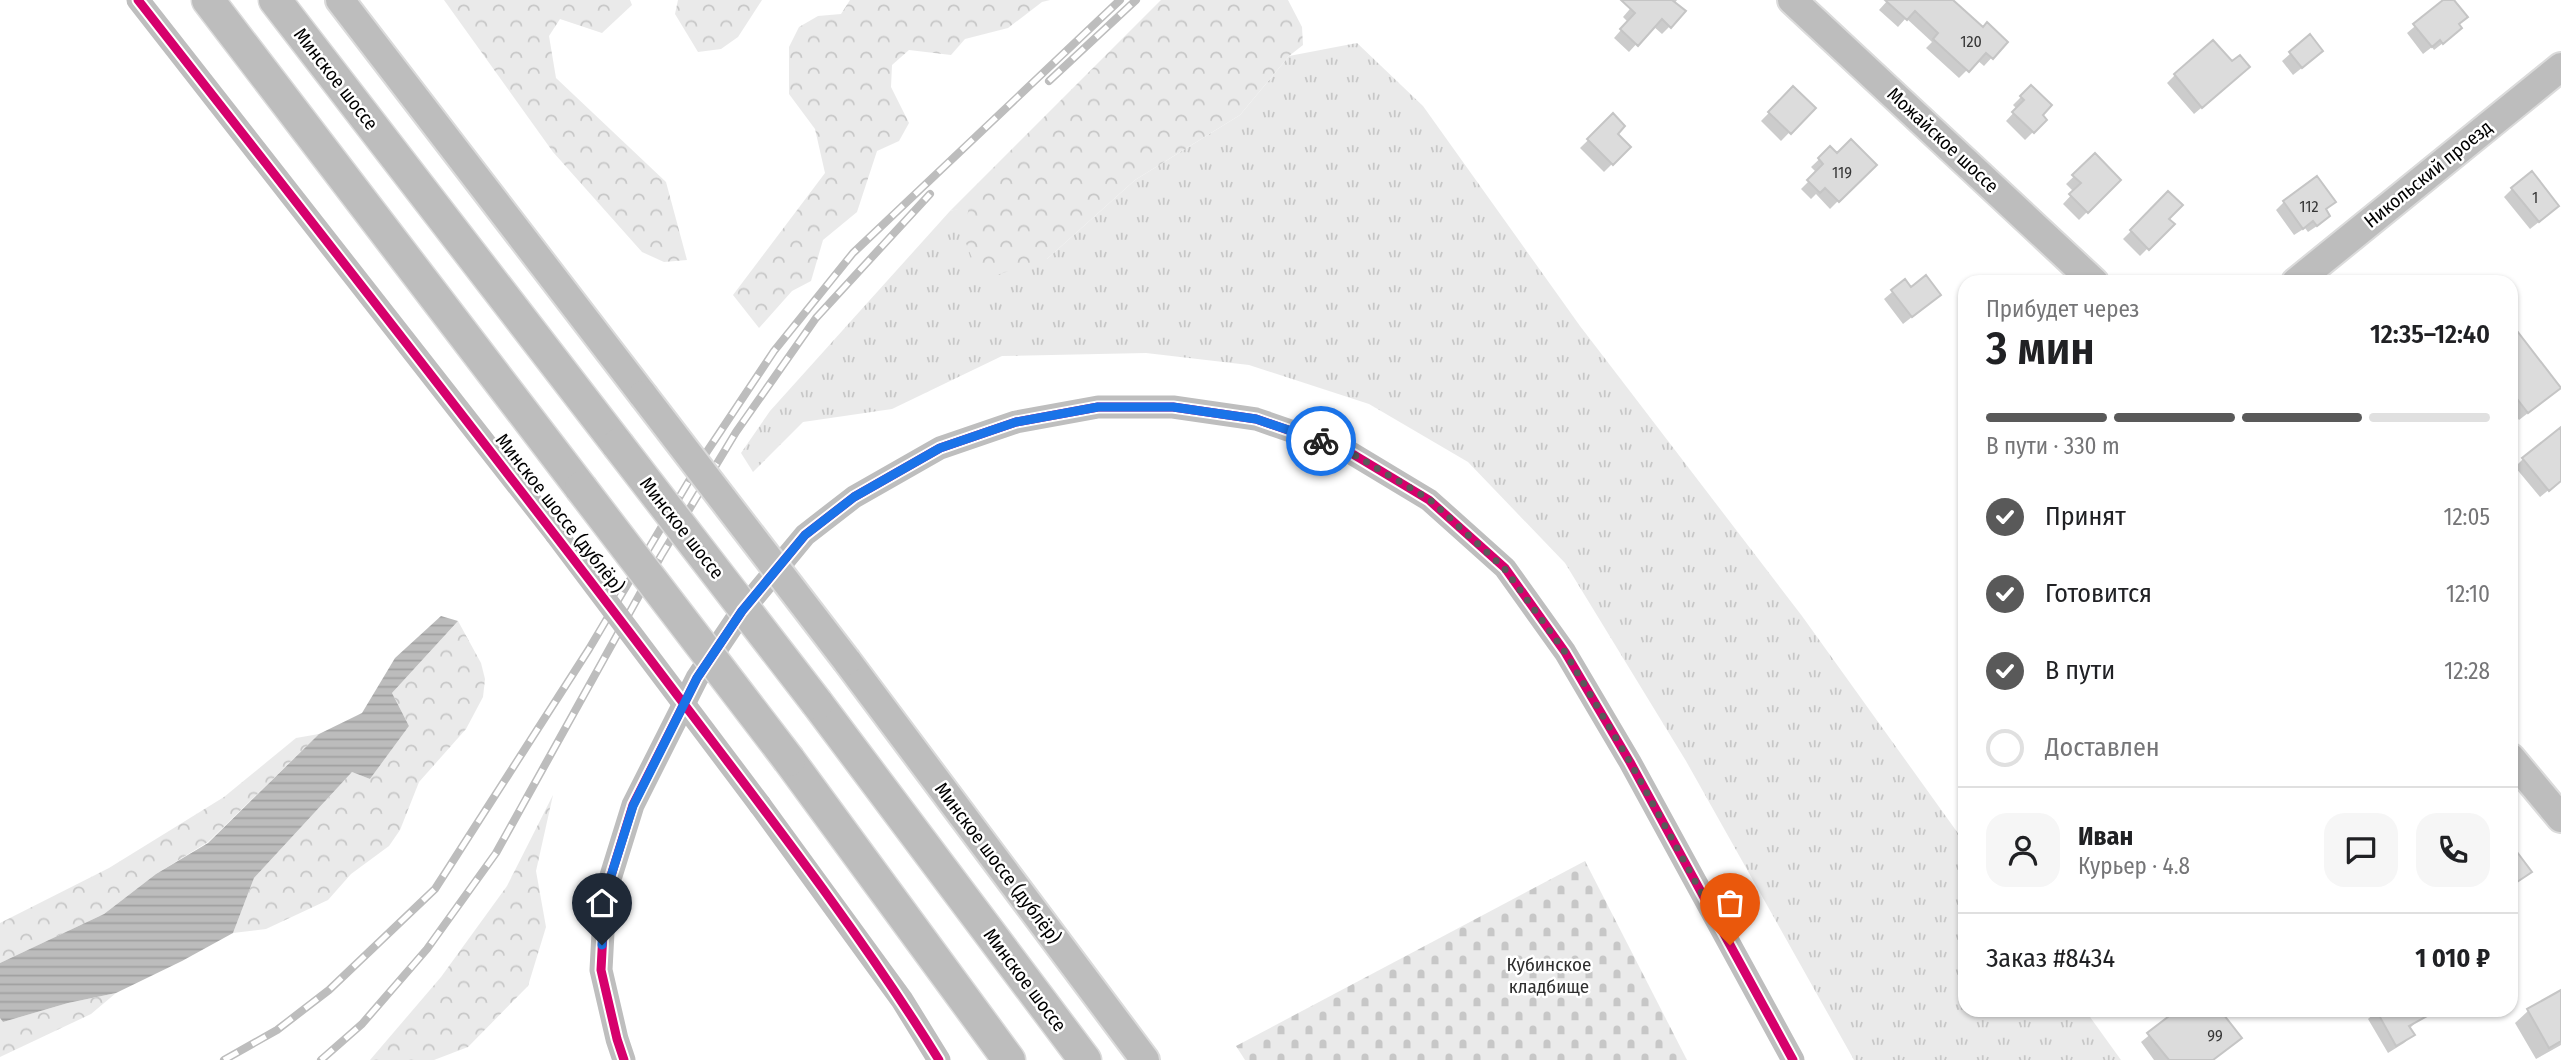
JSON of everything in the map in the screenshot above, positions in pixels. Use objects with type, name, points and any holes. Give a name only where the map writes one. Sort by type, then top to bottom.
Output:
[{"type":"highway","points":[[208,0],[789,760],[1009,1060]]},
{"type":"highway","name":"Минское шоссе","points":[[275,0],[817,703],[1084,1060]]},
{"type":"main road","name":"Минское шоссе (дублёр)","points":[[340,0],[846,661],[1144,1060]]},
{"type":"main road","name":"Можайское шоссе","points":[[1792,0],[2087,275]]},
{"type":"main road","name":"Никольский проезд","points":[[2305,275],[2561,66]]},
{"type":"main road","points":[[2518,766],[2561,818]]},
{"type":"street","name":"Минское шоссе (дублёр)","points":[[138,0],[556,534],[760,805],[902,1000],[939,1060]]},
{"type":"street","points":[[624,1060],[601,970],[605,895],[633,806],[697,678],[742,611],[805,535],[854,497],[940,448],[1016,422],[1098,407],[1173,407],[1256,419],[1346,450],[1429,499],[1504,568],[1565,652],[1617,739],[1793,1060]]},
{"type":"green space","points":[[444,0],[630,0],[632,5],[602,33],[560,19],[549,36],[556,78],[666,182],[687,260],[664,262],[642,252],[553,152]]},
{"type":"green space","points":[[678,0],[762,0],[738,37],[721,49],[698,52],[675,14]]},
{"type":"green space","points":[[850,0],[1050,0],[1042,2],[1008,28],[965,39],[951,55],[909,50],[892,65],[891,87],[909,123],[899,141],[877,151],[857,212],[823,240],[811,281],[792,291],[759,328],[733,295],[825,173],[815,129],[789,94],[789,47],[799,27],[818,16],[841,14]]},
{"type":"green space","points":[[1161,0],[1288,0],[1302,27],[1303,45],[1289,56],[1240,115],[1135,180],[1047,259],[981,280],[963,236],[969,207],[950,211]]},
{"type":"green space","points":[[1357,43],[1423,106],[1580,326],[1802,616],[1958,833],[1958,1017],[2090,1017],[2121,1060],[1854,1060],[1686,761],[1565,563],[1468,462],[1369,404],[1249,365],[1146,353],[1002,356],[892,409],[803,422],[753,472],[741,453],[770,411],[950,211],[969,206],[1047,259],[1135,180],[1240,115],[1289,56]]},
{"type":"green space","points":[[458,621],[481,663],[485,679],[483,697],[466,729],[419,782],[400,830],[389,846],[351,874],[328,900],[266,929],[233,933],[254,878],[352,772],[370,779],[409,726],[392,693]]},
{"type":"green space","points":[[319,734],[208,842],[156,874],[104,914],[0,963],[0,923],[109,868],[224,797],[296,738]]},
{"type":"green space","points":[[553,795],[536,871],[546,927],[528,986],[468,1047],[434,1060],[370,1060],[441,977],[507,886]]},
{"type":"green space","name":"Кубинское кладбище","points":[[1585,861],[1687,1060],[1245,1060],[1236,1046]]},
{"type":"green space","points":[[116,993],[91,1014],[0,1057],[0,1018],[3,1022],[68,1003]]},
{"type":"shaded area","points":[[441,616],[458,621],[392,693],[409,726],[370,779],[352,772],[254,878],[233,933],[116,993],[68,1003],[3,1022],[0,1018],[0,963],[104,914],[156,874],[208,843],[319,734],[362,713],[395,658]]},
{"type":"building","points":[[1621,0],[1672,0],[1686,11],[1671,28],[1662,19],[1638,46],[1620,29],[1635,13]]},
{"type":"building","points":[[1885,0],[1953,0],[1983,27],[1987,22],[2008,42],[1993,59],[1986,53],[1969,72],[1933,39],[1938,33],[1915,11],[1907,20]]},
{"type":"building","points":[[2443,0],[2454,0],[2468,17],[2459,24],[2462,28],[2443,44],[2440,40],[2432,47],[2413,24]]},
{"type":"building","points":[[2310,34],[2323,51],[2302,68],[2289,52]]},
{"type":"building","points":[[2213,40],[2232,61],[2240,55],[2250,67],[2202,108],[2174,74]]},
{"type":"building","points":[[2031,85],[2052,105],[2043,115],[2047,120],[2034,133],[2012,112],[2024,100],[2020,96]]},
{"type":"building","points":[[1793,86],[1816,108],[1791,134],[1768,112]]},
{"type":"building","points":[[1613,113],[1625,126],[1618,134],[1631,147],[1613,165],[1587,139]]},
{"type":"building","points":[[1851,139],[1877,165],[1839,202],[1825,188],[1820,193],[1807,180],[1823,164],[1818,158],[1830,146],[1837,153]]},
{"type":"building","points":[[2095,153],[2121,180],[2088,213],[2069,194],[2081,183],[2072,175]]},
{"type":"building","points":[[2532,171],[2559,206],[2539,222],[2511,188]]},
{"type":"building","points":[[2317,176],[2336,202],[2326,209],[2330,216],[2317,226],[2313,221],[2303,229],[2283,201]]},
{"type":"building","points":[[2168,191],[2183,205],[2169,219],[2175,224],[2149,250],[2130,230]]},
{"type":"building","points":[[1926,275],[1941,295],[1912,317],[1891,290],[1905,279],[1911,287]]},
{"type":"building","points":[[2518,332],[2561,388],[2528,413],[2518,400]]},
{"type":"building","points":[[2561,427],[2561,481],[2549,491],[2522,458]]},
{"type":"building","points":[[2518,853],[2532,872],[2518,881]]},
{"type":"building","points":[[2561,990],[2561,1041],[2549,1048],[2527,1009]]},
{"type":"building","points":[[2168,1017],[2226,1017],[2242,1038],[2213,1060],[2169,1060],[2147,1033]]},
{"type":"building","points":[[2380,1017],[2425,1017],[2409,1026],[2415,1035],[2396,1046]]},
{"type":"railway","points":[[224,1060],[277,1030],[329,990],[435,889],[589,649],[702,459],[774,351],[853,253],[1120,0]]},
{"type":"railway","points":[[1049,81],[1136,0]]},
{"type":"railway","points":[[321,1060],[362,1024],[427,949],[496,853],[661,556],[736,432],[816,318],[930,194]]},
{"type":"cycle path","points":[[138,0],[532,505],[770,817],[874,961],[939,1060]]},
{"type":"cycle path","points":[[624,1060],[601,970],[605,895],[633,805],[697,678],[742,611],[805,535],[854,497],[940,448],[1016,422],[1098,407],[1173,407],[1256,419],[1346,450],[1429,500],[1505,568],[1565,652],[1630,762],[1793,1060]]},
{"type":"way so far","points":[[1321,441],[1346,450],[1429,499],[1504,568],[1565,652],[1630,762],[1730,945]]},
{"type":"route","points":[[602,945],[605,895],[633,806],[697,678],[742,611],[805,535],[854,497],[940,448],[1016,422],[1098,407],[1173,407],[1256,419],[1321,441]]}]
